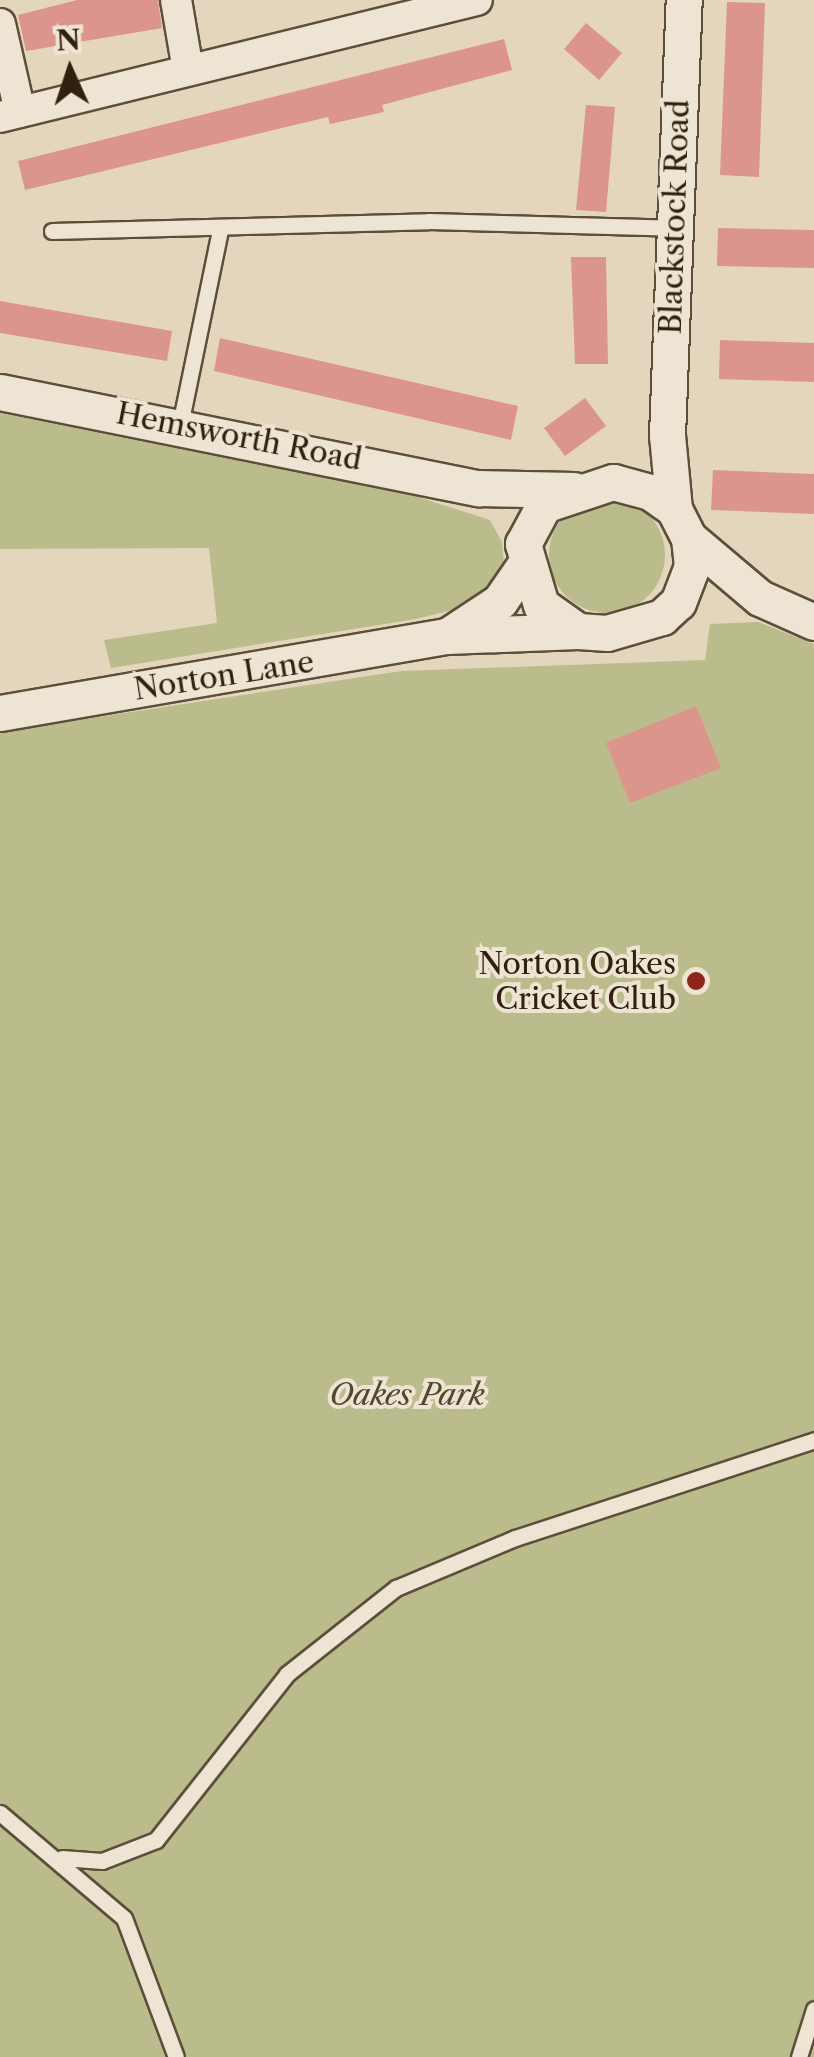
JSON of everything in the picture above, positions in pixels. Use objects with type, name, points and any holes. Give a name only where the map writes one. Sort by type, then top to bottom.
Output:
[{"type":"street","points":[[176,0],[188,70]]},
{"type":"street","points":[[0,24],[10,115],[478,0]]},
{"type":"street","name":"Blackstock Road","points":[[682,523],[666,435],[684,0]]},
{"type":"street","name":"Hemsworth Road","points":[[0,392],[180,425],[478,488],[574,490]]},
{"type":"street","points":[[524,555],[534,514],[574,490],[613,482],[647,462],[666,435]]},
{"type":"street","points":[[613,482],[650,492],[760,598],[814,622]]},
{"type":"street","points":[[478,488],[504,509],[541,605],[578,631],[628,629],[674,608],[760,598]]},
{"type":"street","points":[[674,608],[692,566],[682,523]]},
{"type":"street","name":"Norton Lane","points":[[447,636],[500,600],[524,555]]},
{"type":"street","name":"Norton Lane","points":[[0,712],[447,636],[578,631]]},
{"type":"lane","points":[[52,231],[220,230],[429,221],[674,228]]},
{"type":"lane","points":[[180,425],[220,230]]},
{"type":"lane","points":[[62,1858],[102,1861],[156,1840],[287,1674],[396,1588],[515,1538],[814,1440]]},
{"type":"lane","points":[[0,1813],[62,1858],[124,1918],[176,2057]]},
{"type":"lane","points":[[799,2057],[814,2009]]},
{"type":"green space","points":[[0,413],[415,496],[490,520],[502,542],[505,577],[477,604],[416,619],[111,668],[104,640],[217,623],[209,548],[0,549]]},
{"type":"green space","points":[[607,497],[629,501],[648,514],[661,533],[665,555],[661,577],[648,596],[629,609],[607,613],[585,609],[566,596],[553,577],[549,555],[553,533],[566,514],[585,501]]},
{"type":"green space","name":"Oakes Park","points":[[758,622],[814,644],[814,2057],[0,2057],[0,732],[401,671],[705,660],[710,624]]},
{"type":"building","points":[[77,0],[158,0],[162,28],[26,51],[18,15]]},
{"type":"building","points":[[727,2],[765,3],[759,177],[720,175]]},
{"type":"building","points":[[586,23],[622,53],[599,80],[564,49]]},
{"type":"building","points":[[504,39],[512,70],[382,105],[384,112],[330,124],[328,117],[25,190],[18,161]]},
{"type":"building","points":[[586,105],[615,107],[606,212],[576,210]]},
{"type":"building","points":[[718,228],[814,230],[814,268],[717,266]]},
{"type":"building","points":[[571,257],[606,257],[608,364],[575,364]]},
{"type":"building","points":[[0,301],[172,331],[167,361],[0,333]]},
{"type":"building","points":[[220,338],[518,406],[511,440],[214,371]]},
{"type":"building","points":[[720,340],[814,343],[814,382],[719,379]]},
{"type":"building","points":[[585,398],[606,426],[565,456],[544,428]]},
{"type":"building","points":[[713,470],[814,474],[814,514],[711,510]]},
{"type":"building","points":[[696,706],[721,768],[630,803],[606,743]]},
{"type":"place","name":"Norton Oakes Cricket Club","points":[[696,981]]}]
